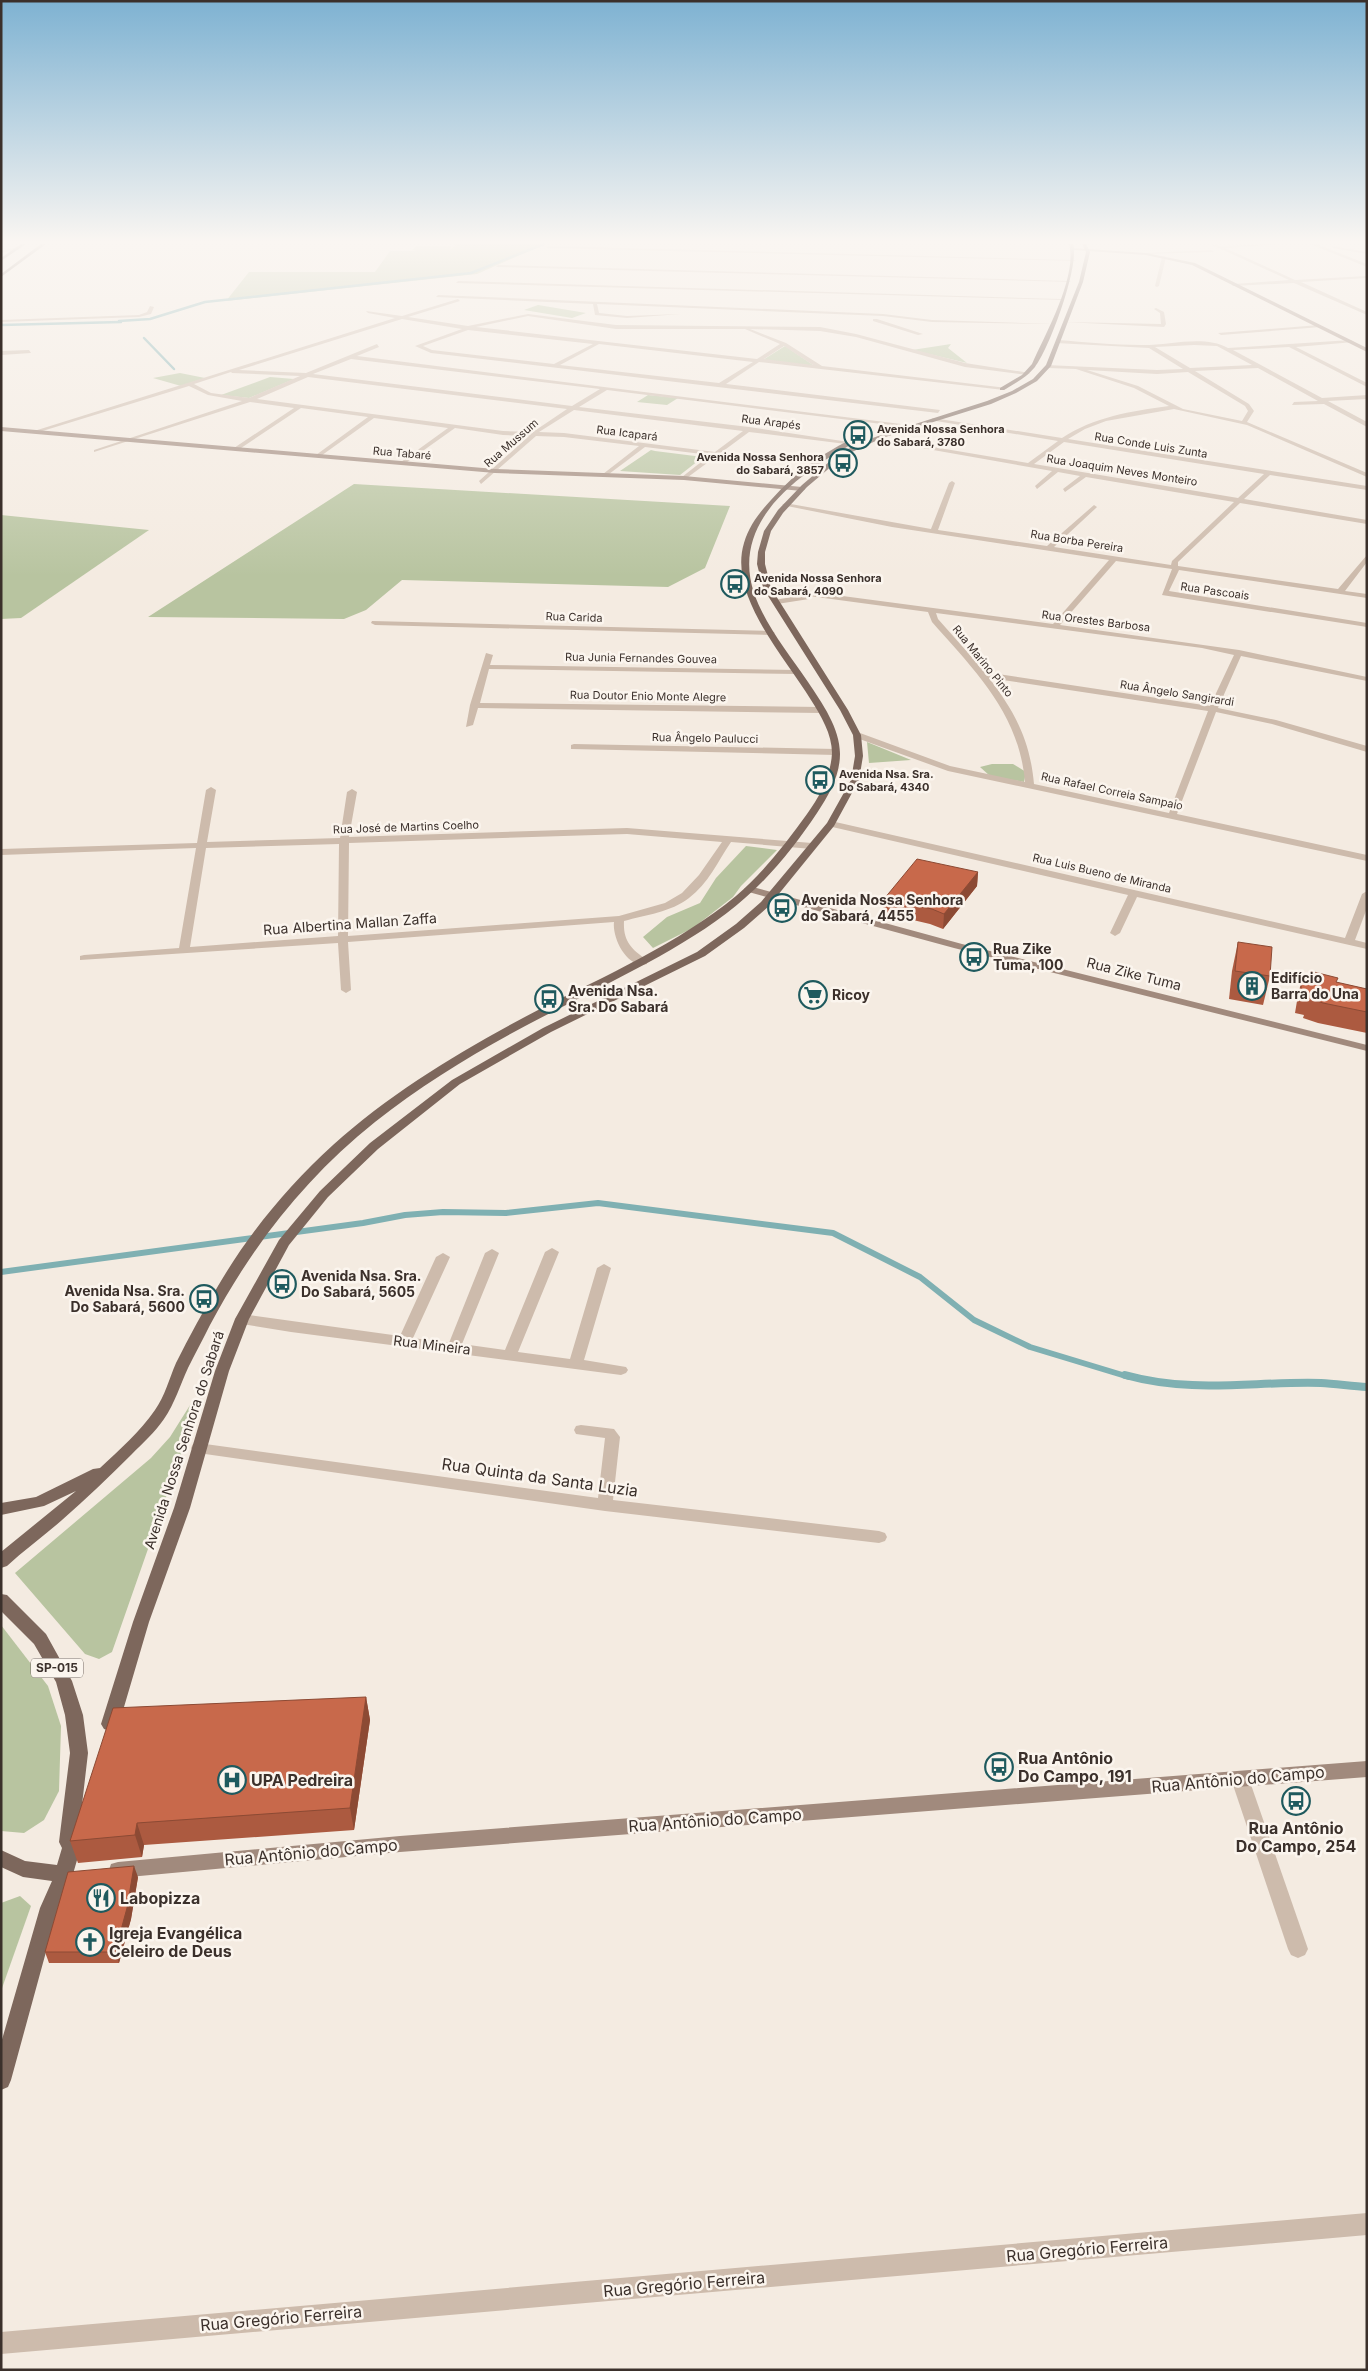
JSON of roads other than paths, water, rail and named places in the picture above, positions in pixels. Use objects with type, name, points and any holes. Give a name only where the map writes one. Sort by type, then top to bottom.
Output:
[{"type":"main road","points":[[989,394],[1004,388],[1027,373],[1038,355]]},
{"type":"main road","name":"Avenida Nossa Senhora do Sabará","points":[[104,1741],[141,1622],[182,1508],[222,1371],[242,1319],[284,1243],[324,1194],[374,1146],[409,1116],[456,1082],[496,1057],[701,954],[740,926],[772,896],[831,824],[855,780],[859,756],[857,735],[844,710],[767,588],[761,574],[760,561],[763,541],[771,523],[802,488],[842,455],[874,439],[1019,390],[1035,380],[1048,366],[1053,355]]},
{"type":"main road","name":"Avenida Nossa Senhora do Sabará","points":[[1,1562],[52,1521],[111,1466],[142,1435],[163,1409],[181,1368],[242,1258],[312,1171],[352,1135],[448,1065],[516,1026],[643,962],[713,918],[749,889],[789,844],[826,792],[833,774],[836,752],[833,738],[821,710],[771,633],[751,594],[744,573],[743,557],[747,539],[766,504],[846,442],[944,409]]},
{"type":"main road","points":[[1,1509],[39,1502],[111,1466]]},
{"type":"main road","name":"SP-015","points":[[1,1600],[40,1639],[64,1681],[74,1715],[80,1753],[73,1873]]},
{"type":"main road","points":[[1,2080],[49,1908],[73,1873],[93,1779]]},
{"type":"main road","points":[[1,1858],[23,1869],[73,1873]]},
{"type":"street","points":[[1,358],[28,355],[23,355]]},
{"type":"street","points":[[34,432],[283,355]]},
{"type":"street","points":[[96,450],[249,400],[356,355]]},
{"type":"street","points":[[461,355],[938,411]]},
{"type":"street","points":[[554,366],[575,355]]},
{"type":"street","points":[[700,355],[1004,388]]},
{"type":"street","points":[[719,386],[766,355]]},
{"type":"street","points":[[801,355],[822,368]]},
{"type":"street","points":[[927,355],[965,365],[1027,373]]},
{"type":"street","points":[[1164,355],[1250,408],[1250,414],[1243,422]]},
{"type":"street","points":[[1239,355],[1367,425]]},
{"type":"street","points":[[1308,355],[1367,385]]},
{"type":"street","points":[[350,357],[898,424]]},
{"type":"street","points":[[1048,366],[1151,372],[1259,366]]},
{"type":"street","points":[[1079,368],[1141,389],[1173,407],[1194,414],[1243,422],[1367,475]]},
{"type":"street","name":"Rua Arapés","points":[[232,371],[306,375],[846,442]]},
{"type":"street","points":[[651,383],[658,378]]},
{"type":"street","name":"Rua Icapará","points":[[190,384],[210,394],[299,407],[453,427],[564,435],[716,454]]},
{"type":"street","points":[[637,392],[644,387]]},
{"type":"street","name":"Rua Mussum","points":[[481,482],[542,427],[606,388]]},
{"type":"street","points":[[1294,404],[1367,397]]},
{"type":"street","points":[[236,449],[299,407]]},
{"type":"street","points":[[1029,465],[1084,428],[1107,419],[1173,407]]},
{"type":"street","points":[[318,456],[373,416]]},
{"type":"street","name":"Rua Conde Luis Zunta","points":[[933,420],[1367,488]]},
{"type":"street","points":[[403,463],[453,427]]},
{"type":"street","name":"Rua Tabaré","points":[[1,428],[126,441],[495,471],[684,478],[802,488]]},
{"type":"street","points":[[684,478],[749,430]]},
{"type":"street","name":"Rua Joaquim Neves Monteiro","points":[[874,439],[1367,522]]},
{"type":"street","points":[[605,475],[644,445]]},
{"type":"street","points":[[1346,466],[1360,464]]},
{"type":"street","points":[[1037,487],[1057,470]]},
{"type":"street","name":"Rua Pascoais","points":[[1268,473],[1174,562],[1176,570],[1164,592],[1168,595],[1367,625]]},
{"type":"street","points":[[1065,490],[1086,474]]},
{"type":"street","points":[[934,531],[952,482]]},
{"type":"street","name":"Rua Borba Pereira","points":[[785,505],[934,531],[1367,596]]},
{"type":"street","points":[[1049,548],[1094,507]]},
{"type":"street","points":[[1340,592],[1367,557]]},
{"type":"street","points":[[1054,628],[1114,558]]},
{"type":"street","name":"Rua Orestes Barbosa","points":[[767,588],[1239,652],[1363,679]]},
{"type":"street","name":"Rua Orestes Barbosa","points":[[777,602],[821,595]]},
{"type":"street","name":"Rua Marino Pinto","points":[[931,611],[935,620],[1004,704],[1019,731],[1030,773],[1030,785]]},
{"type":"street","name":"Rua Carida","points":[[375,623],[771,633]]},
{"type":"street","points":[[1172,816],[1213,709],[1239,652]]},
{"type":"street","points":[[470,726],[474,705],[489,655]]},
{"type":"street","name":"Rua Junia Fernandes Gouvea","points":[[485,667],[798,672]]},
{"type":"street","points":[[1363,679],[1367,671]]},
{"type":"street","name":"Rua Ângelo Sangirardi","points":[[981,674],[1213,709],[1309,731],[1367,749]]},
{"type":"street","name":"Rua Doutor Enio Monte Alegre","points":[[474,705],[821,710]]},
{"type":"street","name":"Rua Rafael Correia Sampaio","points":[[857,735],[948,768],[1367,858]]},
{"type":"street","name":"Rua Ângelo Paulucci","points":[[574,748],[836,752]]},
{"type":"street","points":[[184,949],[210,790]]},
{"type":"street","points":[[346,990],[343,938],[344,842],[352,792]]},
{"type":"street","name":"Rua Luis Bueno de Miranda","points":[[831,824],[1367,946]]},
{"type":"street","name":"Rua José de Martins Coelho","points":[[1,852],[344,842],[627,831],[812,846]]},
{"type":"street","name":"Rua Albertina Mallan Zaffa","points":[[84,958],[184,949],[618,919],[681,899],[693,890],[729,839]]},
{"type":"street","name":"Rua Zike Tuma","points":[[749,889],[958,946],[1367,1048]]},
{"type":"street","points":[[1115,933],[1134,894]]},
{"type":"street","points":[[1349,942],[1367,894]]},
{"type":"street","points":[[618,919],[618,938],[629,953],[643,962]]},
{"type":"street","points":[[510,1355],[552,1252]]},
{"type":"street","points":[[454,1347],[492,1253]]},
{"type":"street","points":[[405,1341],[443,1257]]},
{"type":"street","points":[[576,1363],[604,1268]]},
{"type":"street","name":"Rua Mineira","points":[[242,1319],[622,1370]]},
{"type":"street","points":[[581,1430],[609,1434],[613,1437],[605,1505]]},
{"type":"street","name":"Rua Quinta da Santa Luzia","points":[[198,1448],[605,1505],[879,1537]]},
{"type":"street","name":"Rua Antônio do Campo","points":[[100,1871],[380,1846],[1367,1769]]},
{"type":"street","points":[[1240,1779],[1298,1949]]},
{"type":"street","name":"Rua Gregório Ferreira","points":[[1,2343],[1367,2224]]},
{"type":"waterway","points":[[160,355],[174,369]]},
{"type":"waterway","points":[[1,1272],[363,1223],[405,1215],[443,1212],[506,1213],[598,1203],[833,1233],[920,1277],[974,1320],[1030,1347],[1129,1377]]},
{"type":"waterway","points":[[1125,1375],[1175,1384],[1321,1383],[1367,1387]]},
{"type":"place","name":"Avenida Nossa Senhora do Sabará, 3780","points":[[858,435]]},
{"type":"place","name":"Avenida Nossa Senhora do Sabará, 3857","points":[[843,463]]},
{"type":"place","name":"Avenida Nossa Senhora do Sabará, 4090","points":[[735,584]]},
{"type":"place","name":"Avenida Nsa. Sra. Do Sabará, 4340","points":[[820,780]]},
{"type":"place","name":"Avenida Nossa Senhora do Sabará, 4455","points":[[782,908]]},
{"type":"place","name":"Rua Zike Tuma, 100","points":[[974,957]]},
{"type":"place","name":"Edifício Barra do Una","points":[[1252,986]]},
{"type":"place","name":"Ricoy","points":[[813,995]]},
{"type":"place","name":"Avenida Nsa. Sra. Do Sabará","points":[[549,999]]},
{"type":"place","name":"Avenida Nsa. Sra. Do Sabará, 5605","points":[[282,1284]]},
{"type":"place","name":"Avenida Nsa. Sra. Do Sabará, 5600","points":[[204,1299]]},
{"type":"place","name":"Rua Antônio Do Campo, 191","points":[[999,1767]]},
{"type":"place","name":"UPA Pedreira","points":[[232,1780]]},
{"type":"place","name":"Rua Antônio Do Campo, 254","points":[[1296,1801]]},
{"type":"place","name":"Labopizza","points":[[101,1898]]},
{"type":"place","name":"Igreja Evangélica Celeiro de Deus","points":[[90,1942]]}]
